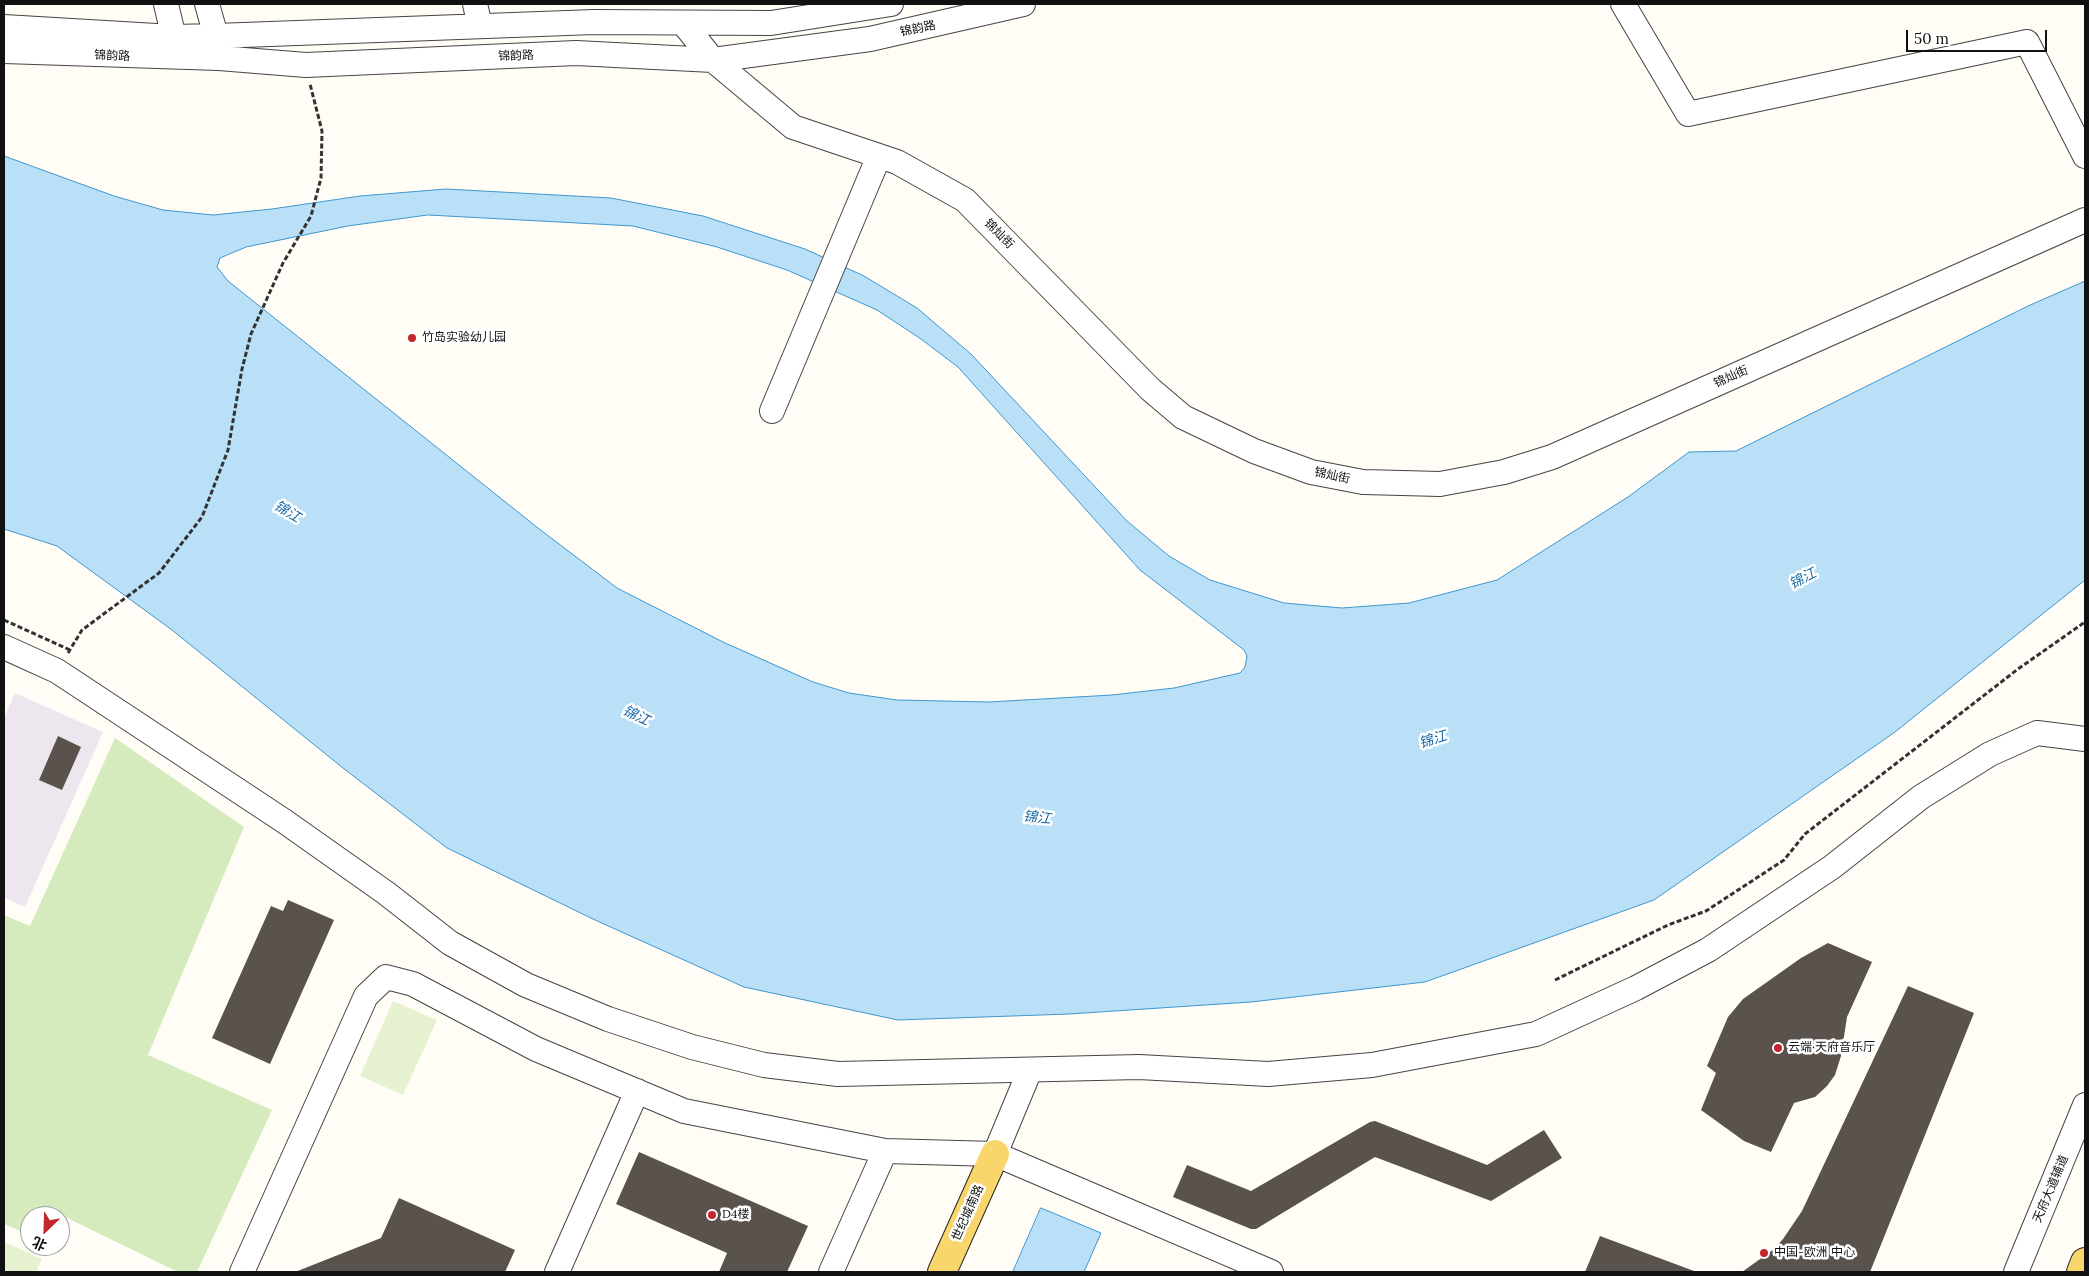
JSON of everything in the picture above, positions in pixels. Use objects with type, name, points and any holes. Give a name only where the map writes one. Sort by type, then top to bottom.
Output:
[{"type":"main road","name":"世纪城南路","points":[[942,1272],[995,1154]]},
{"type":"main road","points":[[2081,1272],[2085,1262]]},
{"type":"street","points":[[166,4],[176,47]]},
{"type":"street","points":[[207,4],[217,47]]},
{"type":"street","name":"锦韵路","points":[[4,51],[217,47],[478,15],[594,22],[771,23],[891,4]]},
{"type":"street","name":"锦韵路","points":[[217,47],[306,65],[576,53],[713,60],[870,39],[1023,4]]},
{"type":"street","points":[[1623,4],[1688,114],[2027,42],[2085,156]]},
{"type":"street","name":"锦灿街","points":[[683,23],[713,60],[793,127],[897,162],[965,200],[1150,389],[1182,417],[1254,451],[1311,472],[1363,482],[1440,484],[1504,472],[1552,457],[2085,220]]},
{"type":"street","name":"锦韵路","points":[[4,27],[176,47]]},
{"type":"street","points":[[772,411],[879,156]]},
{"type":"street","points":[[4,647],[57,671],[284,821],[386,894],[450,943],[526,985],[608,1019],[692,1047],[773,1066],[838,1074],[1139,1067],[1268,1074],[1372,1065],[1536,1034],[1636,988],[1708,950],[1832,868],[1921,797],[1990,754],[2037,733],[2085,739]]},
{"type":"street","points":[[242,1272],[366,996],[386,977],[413,984],[536,1049],[684,1111],[885,1151],[995,1154],[1271,1272]]},
{"type":"street","points":[[995,1154],[1030,1070]]},
{"type":"street","points":[[558,1272],[637,1092]]},
{"type":"street","name":"天府大道辅道","points":[[2016,1272],[2085,1105]]},
{"type":"street","points":[[831,1272],[885,1151]]},
{"type":"path","points":[[57,671],[82,630],[159,573],[202,517],[228,450],[242,370],[251,334],[283,263],[310,216],[321,178],[322,131],[312,97]]},
{"type":"path","points":[[4,620],[70,650]]},
{"type":"path","points":[[1555,980],[1668,925],[1706,910],[1784,860],[1805,834],[2018,669],[2085,622]]},
{"type":"shaded area","points":[[15,693],[103,732],[25,907],[4,898],[4,718]]},
{"type":"green space","points":[[115,738],[244,827],[148,1055],[272,1110],[197,1272],[178,1272],[70,1219],[70,1206],[20,1206],[20,1231],[4,1224],[4,915],[30,926]]},
{"type":"green space","points":[[393,1001],[437,1020],[403,1095],[360,1076]]},
{"type":"green space","points":[[4,1242],[20,1249],[20,1256],[35,1256],[42,1259],[36,1272],[4,1272]]},
{"type":"water","name":"锦江","points":[[4,156],[114,196],[163,210],[213,215],[272,209],[360,196],[446,189],[611,198],[703,216],[805,249],[864,276],[917,308],[971,354],[1127,521],[1169,556],[1210,580],[1284,603],[1342,608],[1409,603],[1497,580],[1628,497],[1689,452],[1736,451],[2028,306],[2085,281],[2085,580],[1895,732],[1654,900],[1425,982],[1251,1002],[1069,1014],[898,1020],[744,987],[595,920],[447,848],[343,768],[172,630],[57,546],[4,529]],"holes":[[[428,215],[633,226],[717,247],[787,270],[877,310],[921,339],[958,367],[1140,570],[1244,650],[1247,656],[1245,667],[1240,673],[1174,688],[1112,695],[989,702],[897,700],[849,693],[813,682],[723,642],[617,588],[538,528],[228,281],[217,267],[220,258],[246,247],[348,226]]]},
{"type":"water","points":[[1041,1208],[1101,1233],[1084,1272],[1013,1272]]},
{"type":"building","points":[[58,736],[81,747],[62,790],[39,780]]},
{"type":"building","points":[[288,900],[334,920],[270,1064],[212,1038],[271,906],[283,911]]},
{"type":"building","name":"云端·天府音乐厅","points":[[1828,943],[1872,962],[1847,1017],[1841,1056],[1835,1075],[1815,1097],[1794,1103],[1771,1152],[1744,1141],[1701,1110],[1716,1073],[1707,1066],[1728,1017],[1743,999],[1801,958]]},
{"type":"building","points":[[1908,986],[1974,1013],[1870,1272],[1742,1272],[1774,1249],[1802,1211]]},
{"type":"building","points":[[1375,1121],[1487,1165],[1544,1130],[1562,1158],[1491,1201],[1375,1157],[1256,1229],[1251,1229],[1173,1197],[1187,1165],[1251,1191],[1370,1122]]},
{"type":"building","name":"D4楼","points":[[639,1152],[808,1226],[787,1272],[719,1272],[727,1253],[616,1204]]},
{"type":"building","points":[[399,1198],[515,1250],[505,1272],[295,1272],[381,1238]]},
{"type":"building","points":[[1600,1236],[1694,1271],[1694,1272],[1585,1272]]},
{"type":"place","name":"竹岛实验幼儿园","points":[[412,338]]},
{"type":"place","name":"云端·天府音乐厅","points":[[1778,1048]]},
{"type":"place","name":"D4楼","points":[[712,1215]]},
{"type":"place","name":"中国-欧洲 中心","points":[[1764,1253]]}]
